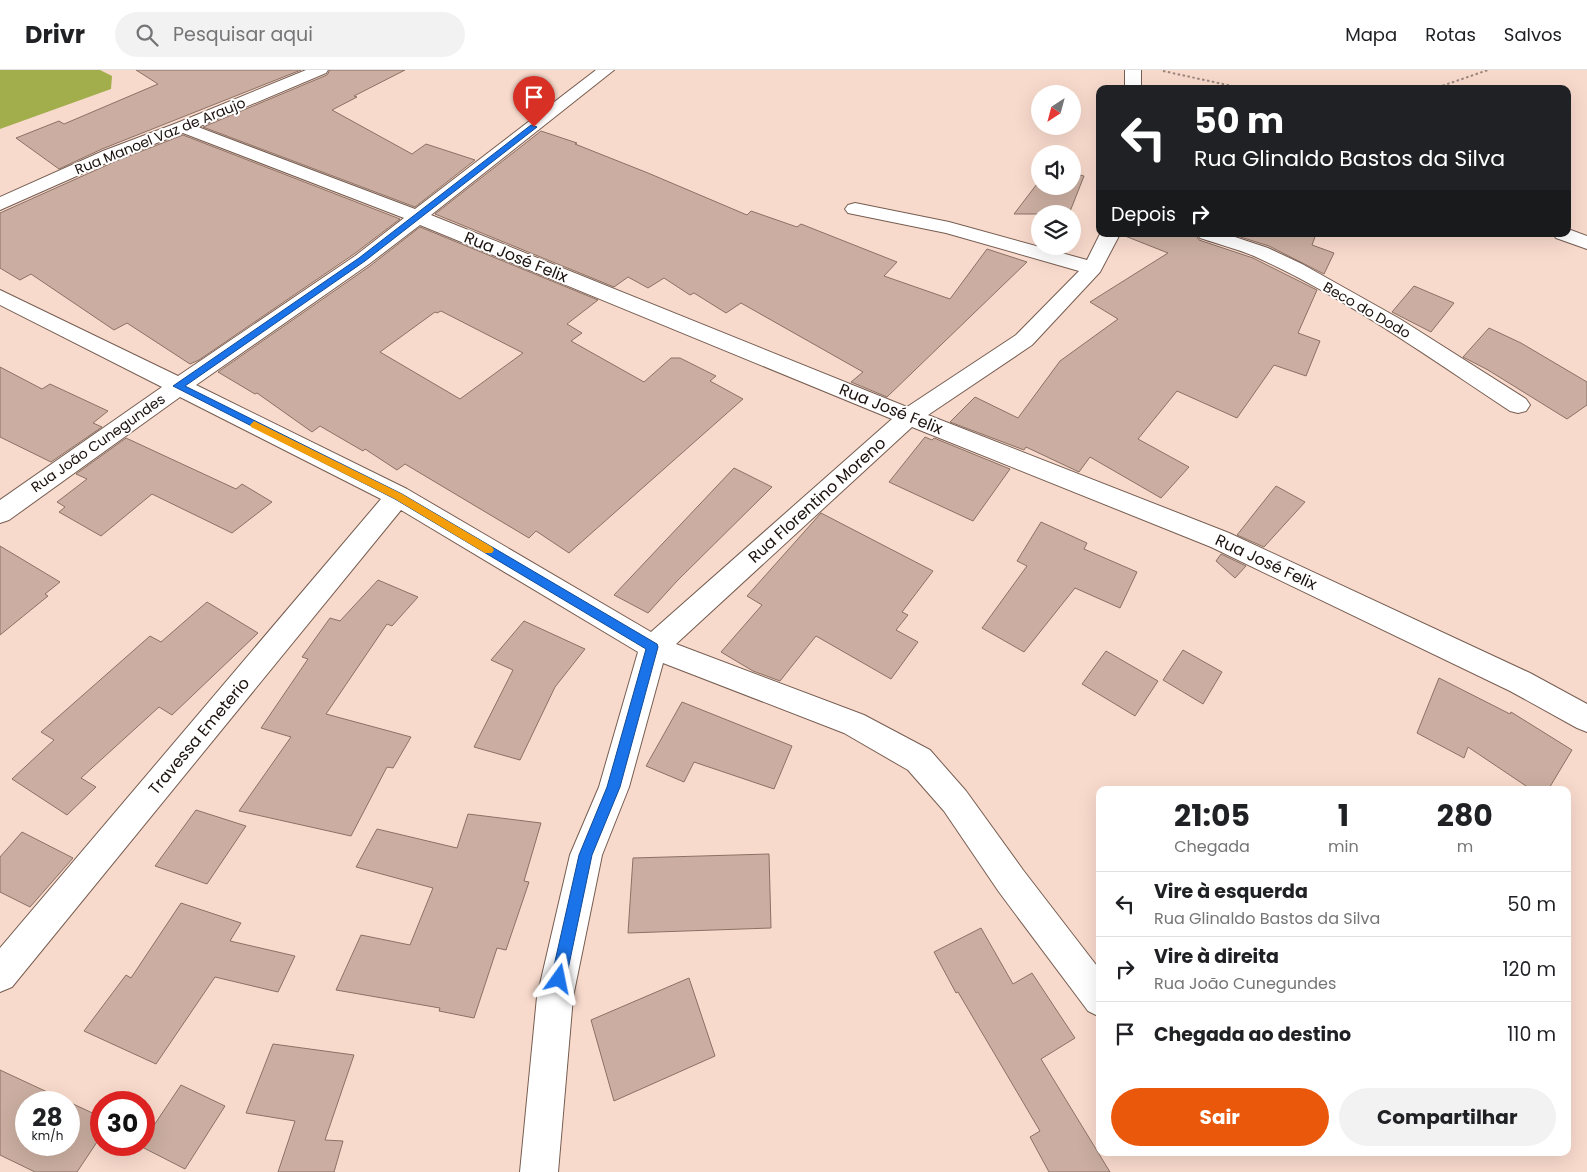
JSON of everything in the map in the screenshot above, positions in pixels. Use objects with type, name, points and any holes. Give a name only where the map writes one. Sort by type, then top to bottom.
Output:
[{"type":"street","name":"Rua Manoel Vaz de Araujo","points":[[0,204],[109,155],[183,127],[320,70]]},
{"type":"street","name":"Rua João Cunegundes","points":[[0,513],[178,386],[362,260],[606,70]]},
{"type":"street","points":[[1133,70],[1133,85]]},
{"type":"street","name":"Rua José Felix","points":[[183,127],[418,217],[909,417],[1220,540],[1520,682],[1587,719]]},
{"type":"street","points":[[855,209],[949,228],[1093,268]]},
{"type":"street","name":"Rua Florentino Moreno","points":[[653,647],[909,417],[1024,340],[1093,268],[1108,237]]},
{"type":"street","name":"Beco do Dodo","points":[[1216,237],[1260,252],[1333,289],[1518,405]]},
{"type":"street","points":[[1571,237],[1587,242]]},
{"type":"street","points":[[0,296],[398,496],[653,647],[854,724],[919,760],[956,801],[1011,881],[1096,994]]},
{"type":"street","name":"Travessa Emeterio","points":[[0,975],[398,496]]},
{"type":"street","points":[[539,1172],[555,997],[586,855],[614,787],[653,647]]},
{"type":"path","points":[[1158,70],[1227,85]]},
{"type":"path","points":[[1445,85],[1488,70]]},
{"type":"green space","points":[[0,70],[100,70],[112,76],[111,89],[0,129]]},
{"type":"building","points":[[136,70],[301,70],[102,149],[59,169],[16,138],[59,121],[64,124],[158,84]]},
{"type":"building","points":[[330,70],[405,70],[354,96],[357,97],[332,110],[412,154],[426,144],[475,160],[415,207],[203,127],[327,75]]},
{"type":"building","points":[[541,131],[577,143],[575,144],[747,215],[751,211],[797,227],[801,224],[897,262],[884,276],[950,299],[987,249],[1027,262],[887,397],[851,382],[863,372],[741,303],[726,313],[694,293],[690,295],[664,278],[648,288],[628,277],[614,287],[435,214]]},
{"type":"building","points":[[183,135],[400,219],[354,254],[199,360],[190,364],[127,323],[114,330],[31,274],[20,280],[0,268],[0,213],[116,161]]},
{"type":"building","points":[[1031,192],[1031,195],[1076,195],[1073,205],[1031,205],[1031,214],[1014,214]]},
{"type":"building","points":[[420,227],[598,300],[567,324],[582,333],[571,341],[644,382],[671,358],[680,358],[716,376],[710,381],[743,399],[569,553],[536,531],[529,538],[405,464],[397,470],[365,449],[363,451],[320,426],[312,432],[257,393],[255,394],[218,372],[370,266]],"holes":[[[441,311],[523,353],[460,399],[380,352],[435,312]]]},
{"type":"building","points":[[1128,237],[1197,237],[1199,240],[1253,258],[1317,290],[1298,333],[1320,341],[1306,376],[1274,365],[1237,418],[1177,391],[1138,439],[1189,467],[1161,498],[1090,457],[1079,472],[1026,447],[1024,450],[950,422],[975,397],[1018,418],[1060,361],[1118,319],[1090,302],[1168,253]]},
{"type":"building","points":[[1240,237],[1315,237],[1312,245],[1334,253],[1324,274],[1269,246]]},
{"type":"building","points":[[1414,286],[1454,303],[1431,332],[1392,312]]},
{"type":"building","points":[[1489,328],[1521,343],[1587,382],[1587,405],[1567,419],[1488,370],[1463,357]]},
{"type":"building","points":[[0,367],[42,389],[50,384],[108,411],[93,423],[102,427],[51,462],[0,437]]},
{"type":"building","points":[[925,437],[932,440],[934,438],[1010,469],[973,521],[889,482]]},
{"type":"building","points":[[126,438],[236,489],[242,484],[272,502],[232,533],[152,494],[101,536],[59,512],[65,507],[57,502],[87,479],[76,474]]},
{"type":"building","points":[[734,468],[772,487],[677,581],[648,613],[614,595]]},
{"type":"building","points":[[1276,486],[1305,502],[1264,547],[1237,535]]},
{"type":"building","points":[[821,513],[933,571],[902,612],[908,615],[896,630],[918,642],[891,679],[816,636],[780,681],[753,671],[721,652],[762,605],[747,596]]},
{"type":"building","points":[[1041,522],[1087,543],[1084,549],[1137,572],[1120,608],[1075,588],[1024,652],[982,628],[1027,566],[1017,561]]},
{"type":"building","points":[[0,546],[60,582],[45,594],[48,596],[0,635]]},
{"type":"building","points":[[1221,554],[1246,566],[1235,578],[1216,561]]},
{"type":"building","points":[[378,580],[418,597],[392,626],[387,624],[326,714],[411,737],[393,768],[387,767],[351,836],[239,811],[291,737],[261,728],[308,659],[302,657],[330,618],[340,621]]},
{"type":"building","points":[[207,602],[258,633],[172,715],[159,707],[81,778],[96,787],[67,815],[12,779],[54,740],[41,732],[150,636],[161,642]]},
{"type":"building","points":[[524,621],[585,649],[555,687],[520,760],[474,747],[513,670],[491,660]]},
{"type":"building","points":[[1183,650],[1222,672],[1203,704],[1163,680]]},
{"type":"building","points":[[1106,651],[1158,681],[1135,716],[1082,684]]},
{"type":"building","points":[[1439,678],[1510,714],[1511,712],[1572,750],[1550,786],[1526,786],[1468,747],[1464,758],[1417,733]]},
{"type":"building","points":[[682,702],[792,746],[774,789],[694,762],[684,782],[646,766]]},
{"type":"building","points":[[196,810],[246,826],[207,884],[155,866]]},
{"type":"building","points":[[468,814],[541,823],[524,881],[529,882],[506,950],[497,948],[474,1018],[439,1011],[440,1008],[336,990],[361,935],[410,945],[433,888],[356,867],[377,829],[457,848]]},
{"type":"building","points":[[22,832],[73,858],[30,907],[0,892],[0,857]]},
{"type":"building","points":[[769,854],[771,928],[628,933],[633,858]]},
{"type":"building","points":[[181,903],[241,923],[230,941],[295,956],[278,992],[215,977],[156,1064],[84,1031],[126,975],[131,978]]},
{"type":"building","points":[[981,928],[1013,984],[1032,973],[1075,1038],[1041,1059],[1096,1149],[1096,1156],[1100,1156],[1110,1172],[1049,1172],[1030,1137],[1040,1131],[958,992],[956,993],[934,952]]},
{"type":"building","points":[[689,978],[715,1056],[614,1101],[591,1020]]},
{"type":"building","points":[[273,1044],[354,1055],[325,1140],[343,1141],[334,1172],[278,1172],[295,1121],[246,1113]]},
{"type":"building","points":[[0,1070],[45,1091],[15,1091],[15,1156],[80,1156],[80,1107],[90,1112],[90,1152],[77,1172],[35,1172],[0,1155]]},
{"type":"building","points":[[181,1085],[225,1106],[185,1169],[155,1154],[155,1124]]},
{"type":"slow traffic","points":[[254,425],[398,496],[488,550]]},
{"type":"route","points":[[534,127],[362,260],[178,386],[398,496],[653,647],[614,787],[586,855],[559,979]]}]
